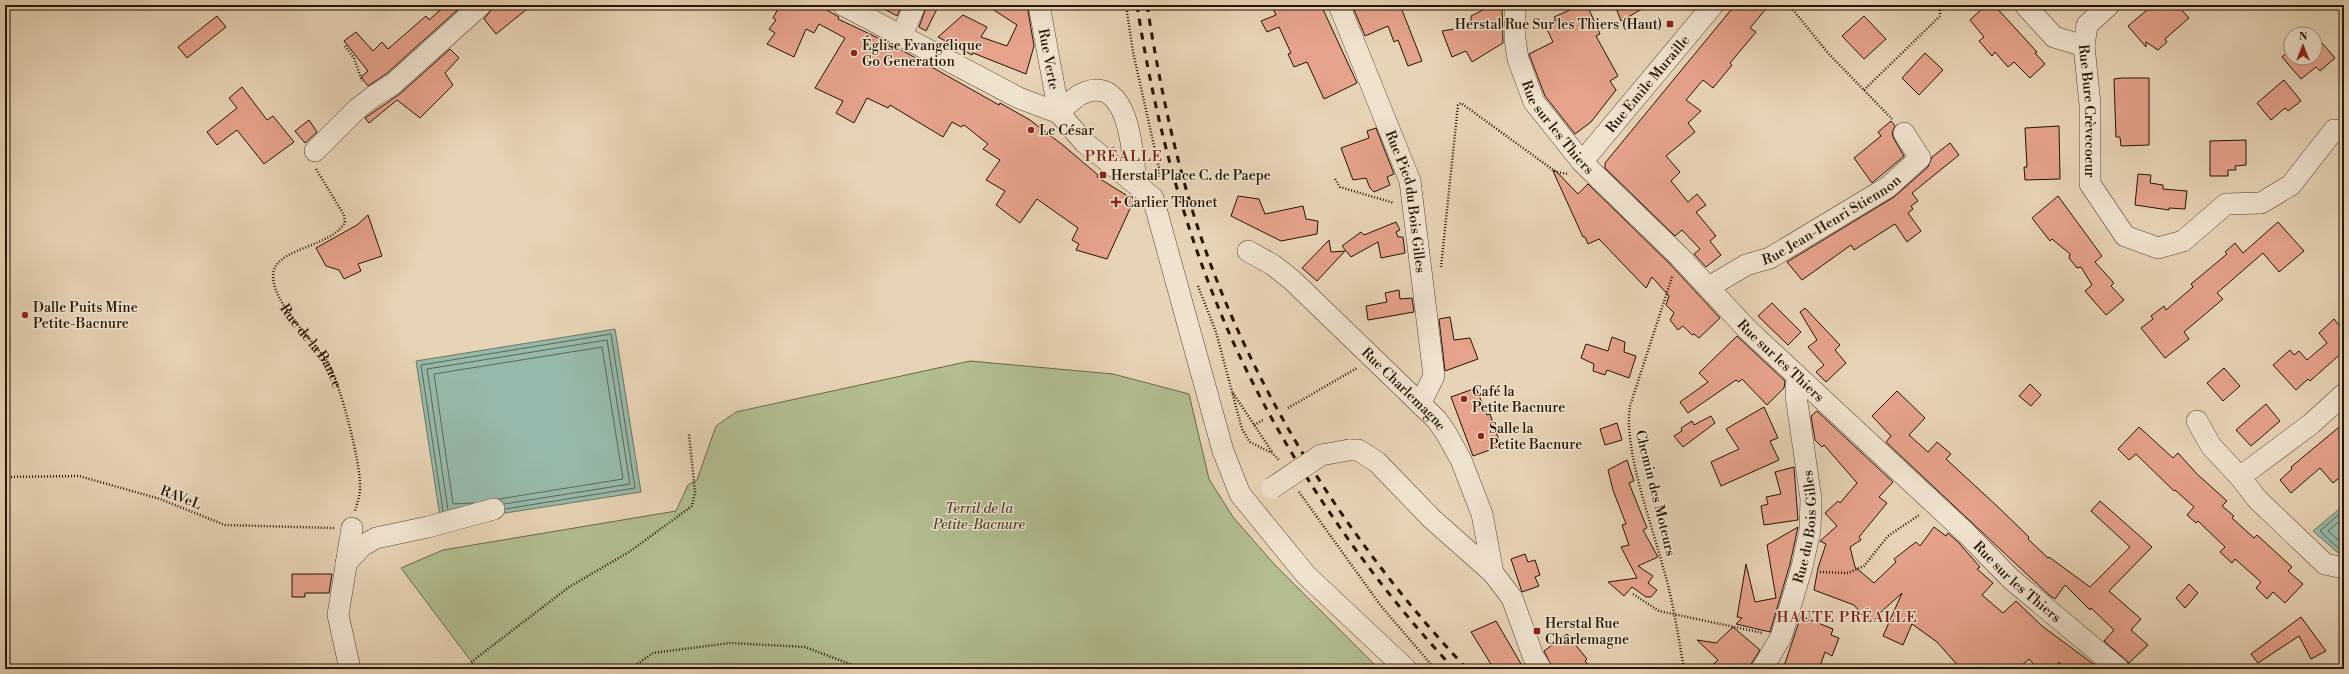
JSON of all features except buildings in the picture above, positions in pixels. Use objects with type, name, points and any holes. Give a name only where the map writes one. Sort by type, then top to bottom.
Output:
[{"type":"street","points":[[315,151],[342,122],[374,96],[393,84],[482,5]]},
{"type":"street","points":[[843,5],[1030,103],[1059,113],[1084,142],[1153,198],[1224,451],[1240,494],[1306,575],[1406,669]]},
{"type":"street","points":[[902,35],[915,5]]},
{"type":"street","name":"Rue Verte","points":[[1039,5],[1059,113]]},
{"type":"street","name":"Rue Pied du Bois Gilles","points":[[1340,5],[1407,169],[1414,207],[1434,376],[1420,404]]},
{"type":"street","name":"Rue sur les Thiers","points":[[1515,5],[1515,38],[1518,59],[1534,102],[1582,162],[1679,256],[1747,330],[1935,504],[2011,579],[2119,669]]},
{"type":"street","name":"Rue Emile Muraille","points":[[1582,162],[1713,5]]},
{"type":"street","points":[[2025,5],[2054,37],[2084,46]]},
{"type":"street","name":"Rue Bure Crèvecoeur","points":[[2109,5],[2087,25],[2084,46],[2090,104],[2090,184],[2125,236],[2158,248],[2182,241],[2226,204],[2261,203],[2291,185],[2334,130],[2344,132]]},
{"type":"street","points":[[1030,103],[1040,98],[1047,89],[1052,77]]},
{"type":"street","points":[[1059,113],[1084,92],[1095,90],[1108,92],[1117,100],[1122,108],[1141,188]]},
{"type":"street","name":"Rue Jean-Henri Stiennon","points":[[1709,287],[1746,265],[1770,258],[1888,186],[1920,158],[1904,133]]},
{"type":"street","name":"Rue Charlemagne","points":[[1248,251],[1273,265],[1292,280],[1437,420],[1461,460],[1482,514],[1493,572]]},
{"type":"street","name":"Rue du Bois Gilles","points":[[1762,669],[1781,637],[1802,567],[1810,530],[1811,499],[1797,403],[1797,377]]},
{"type":"street","points":[[2240,477],[2311,424],[2344,394]]},
{"type":"street","points":[[2197,421],[2211,446],[2240,477],[2257,499],[2325,564],[2344,568]]},
{"type":"street","name":"Rue Charlemagne","points":[[1247,504],[1321,456],[1349,450],[1358,450],[1377,462],[1432,519],[1493,572],[1512,598],[1533,656],[1541,669]]},
{"type":"street","points":[[346,563],[362,546],[376,538],[428,527],[494,509]]},
{"type":"street","points":[[350,669],[338,615],[352,528]]},
{"type":"path","points":[[1126,5],[1136,66],[1159,168],[1157,181],[1141,188]]},
{"type":"path","points":[[1789,5],[1828,53],[1904,133]]},
{"type":"path","points":[[1864,90],[1940,16],[1940,5]]},
{"type":"path","points":[[345,46],[354,58],[359,78],[374,96]]},
{"type":"path","points":[[1440,274],[1458,105],[1461,103],[1556,172],[1567,175],[1582,162]]},
{"type":"path","name":"Rue de la Bance","points":[[315,151],[312,160],[314,165],[344,215],[345,222],[342,229],[332,235],[281,260],[274,269],[274,277],[284,305],[302,332],[325,358],[334,376],[353,441],[360,480],[359,494],[352,528]]},
{"type":"path","points":[[1335,179],[1340,186],[1414,207]]},
{"type":"path","name":"Chemin des Moteurs","points":[[1679,256],[1630,406],[1628,418],[1633,454],[1664,569],[1684,669]]},
{"type":"path","points":[[1198,285],[1216,332],[1242,429],[1250,442],[1272,453]]},
{"type":"path","points":[[1288,408],[1374,359]]},
{"type":"path","points":[[1233,392],[1272,453],[1282,462]]},
{"type":"path","points":[[1254,425],[1263,420]]},
{"type":"path","points":[[465,669],[475,659],[569,587],[629,552],[692,506],[695,492],[689,434]]},
{"type":"path","name":"RAVeL","points":[[5,477],[79,476],[160,499],[224,525],[352,528]]},
{"type":"path","points":[[1298,491],[1382,606],[1435,669]]},
{"type":"path","points":[[1802,567],[1823,573],[1848,572],[1864,566],[1888,536],[1935,504]]},
{"type":"path","points":[[1634,594],[1659,611],[1781,637]]},
{"type":"path","points":[[630,669],[653,653],[730,643],[805,647],[863,669]]},
{"type":"green space","name":"Terril de la Petite-Bacnure","points":[[970,361],[1113,374],[1189,394],[1209,479],[1233,517],[1274,564],[1379,669],[477,669],[401,568],[443,550],[676,511],[688,485],[697,480],[716,426],[736,412]]},
{"type":"water","points":[[615,329],[641,492],[441,523],[416,361]]},
{"type":"water","points":[[2344,505],[2344,555],[2337,552],[2313,531]]},
{"type":"railway","points":[[1137,5],[1143,44],[1159,121],[1180,198],[1205,272],[1240,357],[1291,452],[1352,545],[1385,589],[1454,669]]},
{"type":"railway","points":[[1147,5],[1165,105],[1190,204],[1212,268],[1260,377],[1289,429],[1353,530],[1427,625],[1467,669]]},
{"type":"place","name":"Herstal Rue Sur les Thiers (Haut)","points":[[1670,24]]},
{"type":"place","name":"Église Evangélique Go Generation","points":[[854,53]]},
{"type":"place","name":"Le César","points":[[1031,130]]},
{"type":"place","name":"Herstal Place C. de Paepe","points":[[1103,175]]},
{"type":"place","name":"Carlier Thonet","points":[[1116,202]]},
{"type":"place","name":"Dalle Puits Mine Petite-Bacnure","points":[[25,315]]},
{"type":"place","name":"Café la Petite Bacnure","points":[[1464,399]]},
{"type":"place","name":"Salle la Petite Bacnure","points":[[1481,436]]},
{"type":"place","name":"Herstal Rue Charlemagne","points":[[1537,631]]},
{"type":"district","name":"PRÉALLE","points":[[1124,156]]},
{"type":"district","name":"HAUTE PRÉALLE","points":[[1847,617]]}]
